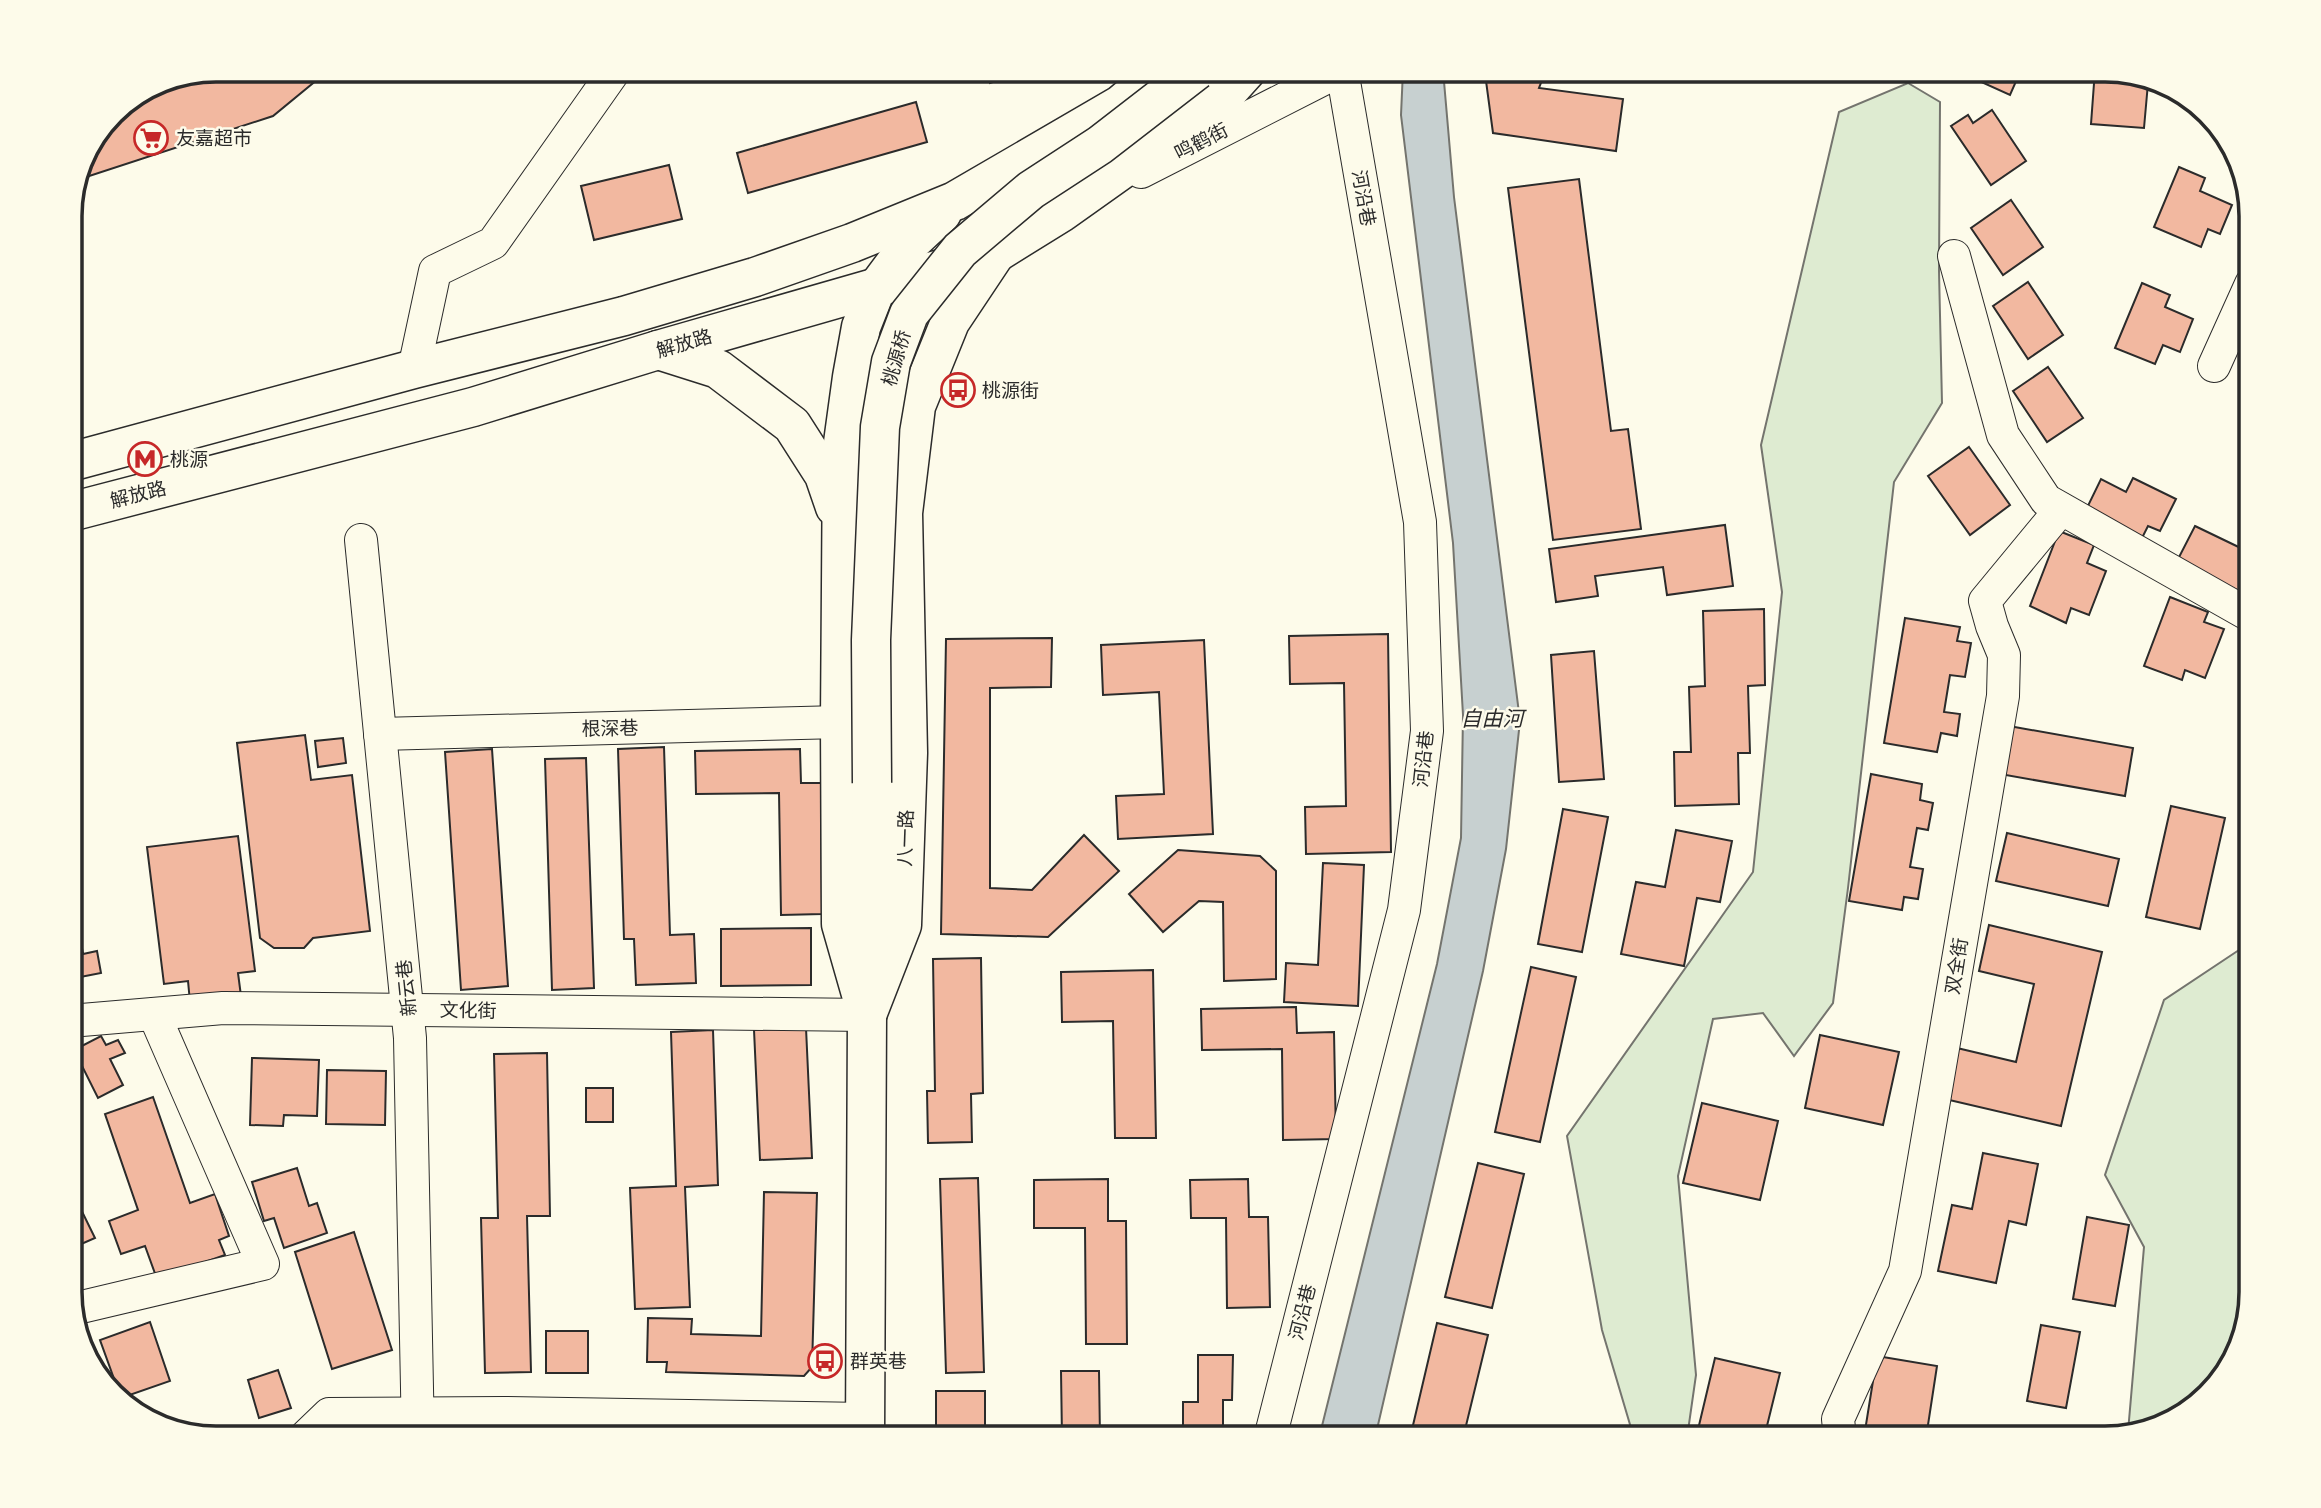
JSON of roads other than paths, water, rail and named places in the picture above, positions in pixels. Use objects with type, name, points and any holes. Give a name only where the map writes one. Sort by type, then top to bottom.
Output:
[{"type":"main road","points":[[83,459],[414,369],[624,316],[852,243],[955,201],[1120,106],[1148,82]]},
{"type":"main road","name":"桃源桥","points":[[867,1015],[872,783],[871,640],[880,427],[891,362],[909,314],[960,250],[1031,190],[1100,145],[1181,82]]},
{"type":"main road","name":"解放路","points":[[83,509],[473,407],[658,350],[996,253],[1062,212],[1221,99],[1236,82]]},
{"type":"main road","points":[[867,1015],[842,924],[839,722],[842,450],[861,327],[876,289],[911,242],[955,201]]},
{"type":"main road","name":"八一路","points":[[865,1426],[867,1015],[902,925],[908,753],[903,513],[916,405],[950,322],[996,253]]},
{"type":"main road","points":[[755,276],[806,269],[850,276],[876,289],[887,306],[903,513]]},
{"type":"main road","points":[[658,350],[718,369],[792,425],[824,475],[842,529]]},
{"type":"street","points":[[414,369],[435,271],[493,243],[607,82]]},
{"type":"street","name":"鸣鹤街","points":[[1062,212],[1317,82]]},
{"type":"street","name":"河沿巷","points":[[1273,1426],[1404,910],[1427,731],[1420,522],[1343,82]]},
{"type":"street","points":[[1954,256],[2003,435],[2046,500],[2239,609]]},
{"type":"street","points":[[2214,366],[2239,311]]},
{"type":"street","name":"双全街","points":[[1839,1426],[1838,1419],[1905,1271],[2003,696],[2004,655],[1985,601],[2062,509]]},
{"type":"street","name":"新云巷","points":[[361,540],[408,1009],[418,1426]]},
{"type":"street","name":"根深巷","points":[[380,734],[839,722]]},
{"type":"street","name":"文化街","points":[[83,1020],[223,1008],[867,1015]]},
{"type":"street","points":[[83,1298],[263,1264],[154,1014]]},
{"type":"street","points":[[316,1426],[329,1414],[418,1426]]},
{"type":"water","name":"自由河","points":[[1402,82],[1444,82],[1454,197],[1520,721],[1506,849],[1483,971],[1378,1426],[1322,1426],[1437,964],[1461,838],[1463,715],[1453,543],[1401,115]]},
{"type":"place","name":"友嘉超市","points":[[151,138]]},
{"type":"place","name":"桃源街","points":[[958,390]]},
{"type":"place","name":"桃源","points":[[145,459]]},
{"type":"place","name":"群英巷","points":[[825,1361]]}]
